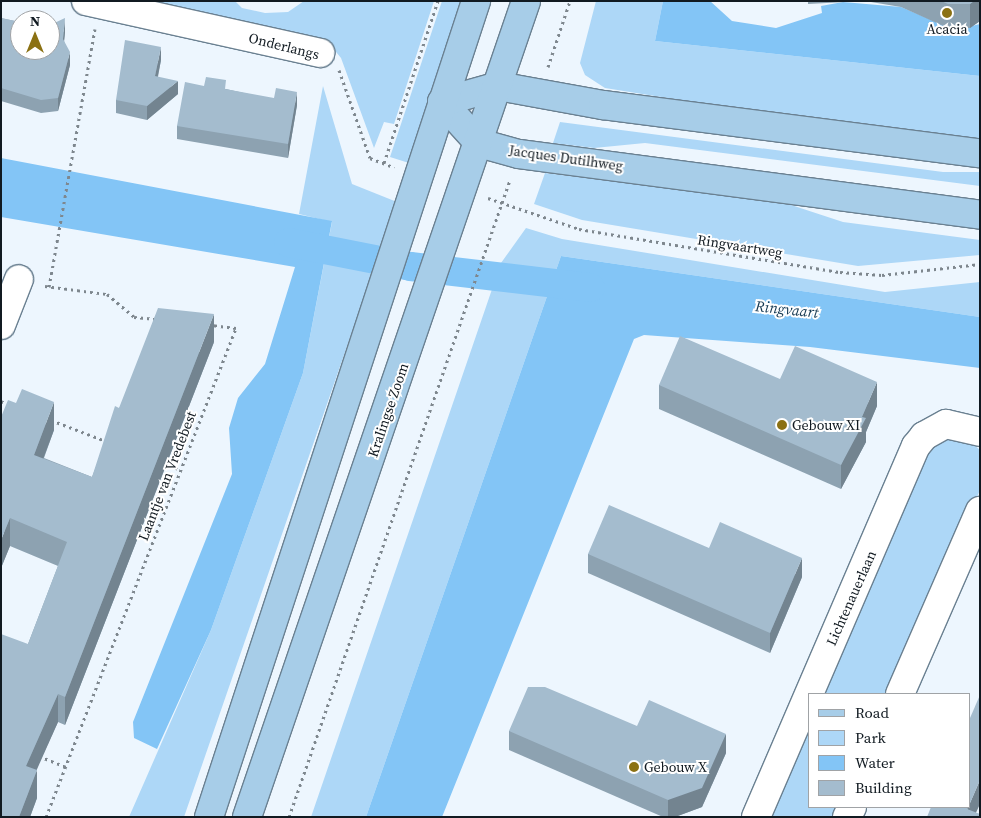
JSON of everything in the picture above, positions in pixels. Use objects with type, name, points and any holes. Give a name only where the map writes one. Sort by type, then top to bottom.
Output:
[{"type":"main road","points":[[209,817],[476,1]]},
{"type":"main road","name":"Kralingse Zoom","points":[[247,817],[526,1]]},
{"type":"main road","points":[[442,102],[498,86],[603,105],[980,153]]},
{"type":"main road","points":[[442,102],[479,142]]},
{"type":"main road","name":"Jacques Dutilhweg","points":[[479,142],[519,154],[980,215]]},
{"type":"street","name":"Onderlangs","points":[[86,1],[119,4],[320,53]]},
{"type":"street","points":[[1,324],[19,279]]},
{"type":"street","name":"Lichtenauerlaan","points":[[809,693],[916,446],[924,436],[946,424],[980,432]]},
{"type":"street","points":[[900,693],[980,511]]},
{"type":"street","name":"Lichtenauerlaan","points":[[756,817],[808,696]]},
{"type":"path","name":"Onderlangs","points":[[320,53],[336,63],[370,158],[384,163],[438,1]]},
{"type":"path","points":[[552,57],[570,1]]},
{"type":"path","points":[[96,28],[48,287],[107,294],[134,317],[162,320]]},
{"type":"path","name":"Ringvaartweg","points":[[289,817],[502,203],[579,229],[840,272],[882,275],[980,264]]},
{"type":"path","name":"Laantje van Vredebest","points":[[46,817],[236,328],[199,324]]},
{"type":"path","points":[[1,401],[19,408]]},
{"type":"path","points":[[46,418],[116,445]]},
{"type":"path","points":[[159,462],[181,470]]},
{"type":"path","points":[[29,752],[66,767]]},
{"type":"green space","points":[[148,1],[235,1],[242,8],[265,13],[288,12],[304,1],[434,1],[394,124],[384,122],[374,148],[341,58],[332,47]]},
{"type":"green space","points":[[442,1],[464,1],[409,163],[390,157]]},
{"type":"green space","points":[[596,1],[663,1],[655,41],[980,76],[980,148],[605,88],[585,75],[580,63]]},
{"type":"green space","points":[[323,86],[352,184],[397,202],[184,817],[129,817],[211,630],[303,373],[332,222],[299,214]]},
{"type":"green space","points":[[560,122],[943,172],[980,172],[980,186],[645,143],[594,148],[553,143]]},
{"type":"green space","points":[[545,173],[782,202],[843,222],[980,240],[980,255],[858,266],[582,220],[534,204]]},
{"type":"green space","points":[[526,228],[562,239],[885,292],[980,282],[980,317],[561,256],[366,817],[311,817],[501,263]]},
{"type":"green space","points":[[944,435],[967,439],[980,450],[980,490],[891,693],[817,693],[924,447]]},
{"type":"green space","points":[[808,715],[808,808],[842,808],[838,817],[763,817]]},
{"type":"water","points":[[663,1],[710,1],[732,21],[776,28],[822,13],[821,6],[843,2],[901,7],[955,30],[980,24],[980,76],[655,41]]},
{"type":"water","points":[[1,158],[332,221],[303,373],[211,630],[157,749],[134,738],[133,722],[232,474],[229,428],[238,398],[265,364],[295,267],[1,217]]},
{"type":"water","name":"Ringvaart","points":[[561,256],[980,317],[980,368],[810,347],[644,335],[634,339],[442,817],[366,817]]},
{"type":"building","points":[[941,1],[974,1],[970,4],[948,4]]},
{"type":"building","points":[[1,18],[10,20],[10,60],[60,60],[60,20],[65,18],[63,39],[70,52],[58,98],[41,100],[1,88]]},
{"type":"building","points":[[125,40],[161,47],[155,76],[178,81],[147,106],[116,100]]},
{"type":"building","points":[[206,77],[226,80],[225,89],[274,98],[276,88],[297,92],[288,144],[177,126],[185,82],[204,86]]},
{"type":"building","points":[[158,308],[214,314],[65,697],[58,694],[26,766],[37,770],[19,817],[1,817],[1,634],[28,644],[67,542],[10,518],[1,540],[1,417],[8,400],[16,403],[22,389],[54,402],[34,455],[92,477],[115,406],[119,408]]},
{"type":"building","name":"Gebouw XI","points":[[680,336],[780,379],[795,346],[877,382],[862,417],[866,418],[841,465],[659,385]]},
{"type":"building","points":[[609,505],[709,548],[720,522],[802,558],[770,633],[588,554]]},
{"type":"building","name":"Gebouw X","points":[[528,687],[545,687],[637,726],[649,700],[726,734],[702,788],[668,800],[509,731]]},
{"type":"building","points":[[980,695],[980,780],[971,801],[971,716]]},
{"type":"building","points":[[931,808],[968,808],[980,814],[980,817],[927,817]]},
{"type":"waterway","points":[[288,242],[410,266],[590,287]]},
{"type":"place","name":"Acacia","points":[[947,13]]},
{"type":"place","name":"Gebouw XI","points":[[782,425]]},
{"type":"place","name":"Gebouw X","points":[[634,767]]}]
